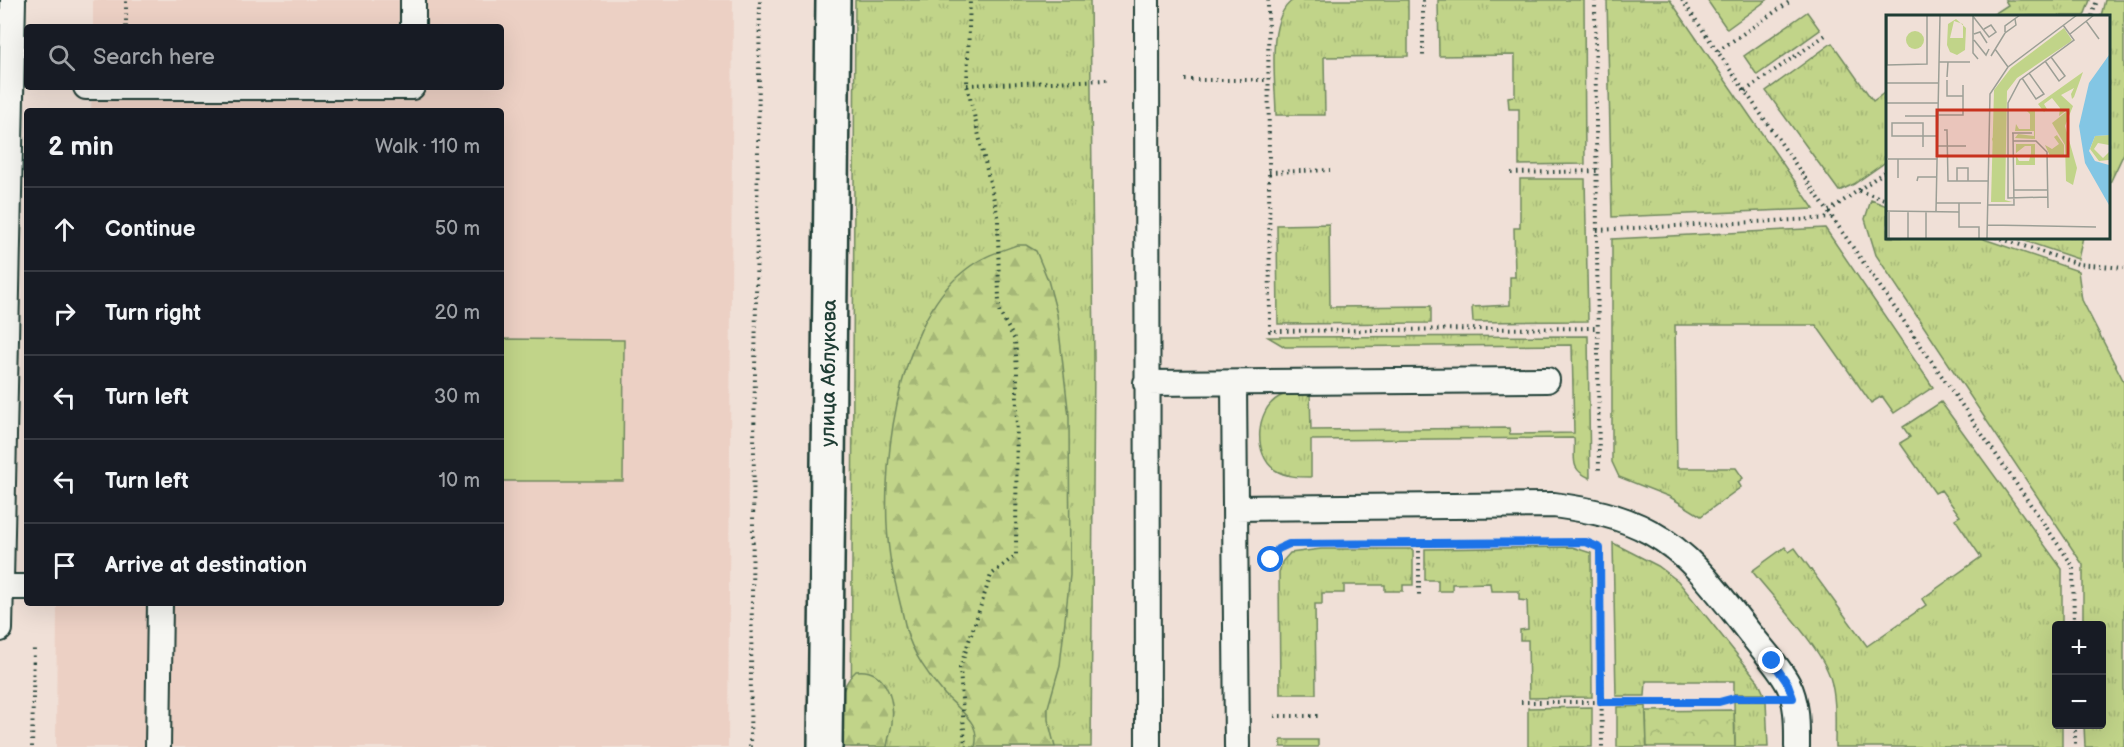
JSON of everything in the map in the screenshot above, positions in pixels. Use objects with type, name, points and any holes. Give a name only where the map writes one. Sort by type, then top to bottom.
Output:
[{"type":"street","name":"улица Аблукова","points":[[825,747],[833,0]]},
{"type":"lane","points":[[0,629],[2,420],[12,96],[12,0]]},
{"type":"lane","points":[[413,0],[413,24]]},
{"type":"lane","points":[[1147,0],[1148,747]]},
{"type":"lane","points":[[1146,383],[1547,380]]},
{"type":"lane","points":[[1234,383],[1236,747]]},
{"type":"lane","points":[[1235,508],[1554,505],[1600,511],[1622,519],[1652,533],[1684,556],[1707,580],[1772,661],[1788,684],[1793,698],[1797,720],[1797,747]]},
{"type":"lane","points":[[1,587],[24,587]]},
{"type":"lane","points":[[158,747],[160,606]]},
{"type":"path","points":[[126,0],[126,24]]},
{"type":"path","points":[[750,747],[760,0]]},
{"type":"path","points":[[965,747],[960,668],[991,575],[1016,555],[1015,340],[999,311],[998,218],[967,85],[970,0]]},
{"type":"path","points":[[1268,0],[1270,331],[1597,328]]},
{"type":"path","points":[[1423,0],[1423,58]]},
{"type":"path","points":[[1594,0],[1599,477],[1607,480]]},
{"type":"path","points":[[1682,0],[2073,566],[2074,621]]},
{"type":"path","points":[[1718,51],[1792,0]]},
{"type":"path","points":[[2092,15],[2097,0]]},
{"type":"path","points":[[1745,91],[1827,34]]},
{"type":"path","points":[[967,85],[1091,80]]},
{"type":"path","points":[[1269,172],[1330,171]]},
{"type":"path","points":[[1510,173],[1597,171]]},
{"type":"path","points":[[1829,211],[1886,171]]},
{"type":"path","points":[[1858,191],[1886,200]]},
{"type":"path","points":[[1597,230],[1833,218]]},
{"type":"path","points":[[1999,238],[2078,264],[2124,268]]},
{"type":"path","points":[[1419,541],[1419,599]]},
{"type":"path","points":[[1600,548],[1602,747]]},
{"type":"path","points":[[32,747],[34,636]]},
{"type":"path","points":[[1521,702],[1719,702],[1734,698],[1793,698]]},
{"type":"path","points":[[1271,704],[1271,726]]},
{"type":"path","points":[[1271,716],[1321,716]]},
{"type":"path","points":[[2075,729],[2075,747]]},
{"type":"shaded area","points":[[93,0],[733,0],[728,747],[56,747],[57,606],[504,606],[504,108],[91,108],[92,90],[504,90],[504,24],[93,24]]},
{"type":"green space","points":[[855,0],[1090,0],[1094,358],[1091,747],[851,747]]},
{"type":"green space","points":[[1293,0],[1408,0],[1408,56],[1324,57],[1325,115],[1276,115],[1275,37],[1284,9]]},
{"type":"green space","points":[[1438,0],[1584,0],[1585,164],[1519,165],[1519,109],[1509,109],[1508,97],[1515,96],[1515,55],[1439,56]]},
{"type":"green space","points":[[1607,0],[1670,0],[1814,209],[1612,217]]},
{"type":"green space","points":[[1707,0],[1767,0],[1727,29]]},
{"type":"green space","points":[[2005,0],[2090,0],[2084,15],[1993,15],[2008,5]]},
{"type":"green space","points":[[2105,0],[2124,0],[2124,153],[2109,185],[2109,15],[2101,15]]},
{"type":"green space","points":[[1807,12],[1820,30],[1757,75],[1744,56]]},
{"type":"green space","points":[[1832,43],[1873,101],[1886,92],[1886,162],[1854,184],[1839,191],[1766,91]]},
{"type":"green space","points":[[1520,179],[1585,179],[1588,321],[1473,322],[1472,307],[1510,305],[1510,277],[1515,277],[1514,228],[1520,228]]},
{"type":"green space","points":[[1871,200],[1886,206],[1886,238],[1981,238],[2078,271],[2082,300],[2124,382],[2124,747],[2085,747],[2084,729],[2106,729],[2106,621],[2083,621],[2083,565],[1876,255],[1865,219]]},
{"type":"green space","points":[[1329,224],[1330,307],[1431,306],[1431,323],[1278,324],[1277,225]]},
{"type":"green space","points":[[1825,228],[1933,387],[1894,413],[1882,396],[1871,403],[1816,325],[1675,325],[1677,468],[1736,468],[1743,478],[1738,482],[1741,487],[1701,516],[1670,497],[1619,477],[1612,462],[1612,239]]},
{"type":"green space","points":[[2016,238],[2083,238],[2078,259]]},
{"type":"green space","points":[[1017,245],[1026,245],[1036,251],[1048,280],[1057,314],[1069,417],[1070,575],[1060,665],[1048,707],[1048,720],[1055,747],[975,747],[976,736],[973,725],[927,672],[908,637],[890,557],[887,486],[890,445],[897,404],[908,364],[922,327],[941,295],[970,266],[989,255]]},
{"type":"green space","points":[[1588,336],[1590,478],[1578,471],[1574,462],[1574,438],[1311,440],[1311,477],[1279,472],[1268,463],[1263,454],[1260,433],[1265,412],[1279,397],[1294,392],[1310,391],[1311,430],[1509,428],[1510,434],[1574,433],[1572,345],[1285,347],[1268,337]]},
{"type":"green space","points":[[504,339],[624,340],[623,481],[504,481]]},
{"type":"green space","points":[[1941,402],[2062,569],[2062,621],[2052,621],[2052,729],[2062,729],[2062,747],[1835,747],[1834,694],[1825,665],[1807,637],[1752,571],[1785,547],[1789,552],[1795,548],[1867,646],[1926,605],[1922,599],[1981,557],[1955,519],[1960,516],[1941,490],[1935,493],[1900,443],[1910,437],[1903,427]]},
{"type":"green space","points":[[1613,543],[1658,566],[1678,581],[1758,681],[1764,694],[1734,694],[1734,681],[1646,681],[1645,696],[1616,696]]},
{"type":"green space","points":[[1572,547],[1591,553],[1592,697],[1529,698],[1528,640],[1520,640],[1520,630],[1528,629],[1527,601],[1519,600],[1519,591],[1491,591],[1490,583],[1452,584],[1452,591],[1438,591],[1438,580],[1425,580],[1425,549]]},
{"type":"green space","points":[[1321,549],[1413,549],[1413,585],[1403,585],[1403,591],[1385,591],[1385,585],[1344,585],[1344,593],[1322,593],[1322,604],[1315,604],[1316,694],[1280,694],[1279,573],[1282,562],[1290,553]]},
{"type":"green space","points":[[856,671],[874,674],[881,679],[890,695],[893,714],[887,747],[840,747],[842,696],[849,678]]},
{"type":"green space","points":[[1734,701],[1766,701],[1768,747],[1735,747]]},
{"type":"green space","points":[[1646,706],[1647,747],[1617,747],[1617,707]]},
{"type":"green space","points":[[1592,707],[1592,747],[1528,747],[1528,708]]},
{"type":"green space","points":[[1734,710],[1735,747],[1647,747],[1646,711]]},
{"type":"green space","points":[[1281,740],[1318,740],[1318,747],[1281,747]]},
{"type":"route","points":[[1271,560],[1278,549],[1289,544],[1419,541],[1574,540],[1586,542],[1600,548],[1601,702],[1719,702],[1734,698],[1793,698],[1788,684],[1772,661]]}]
